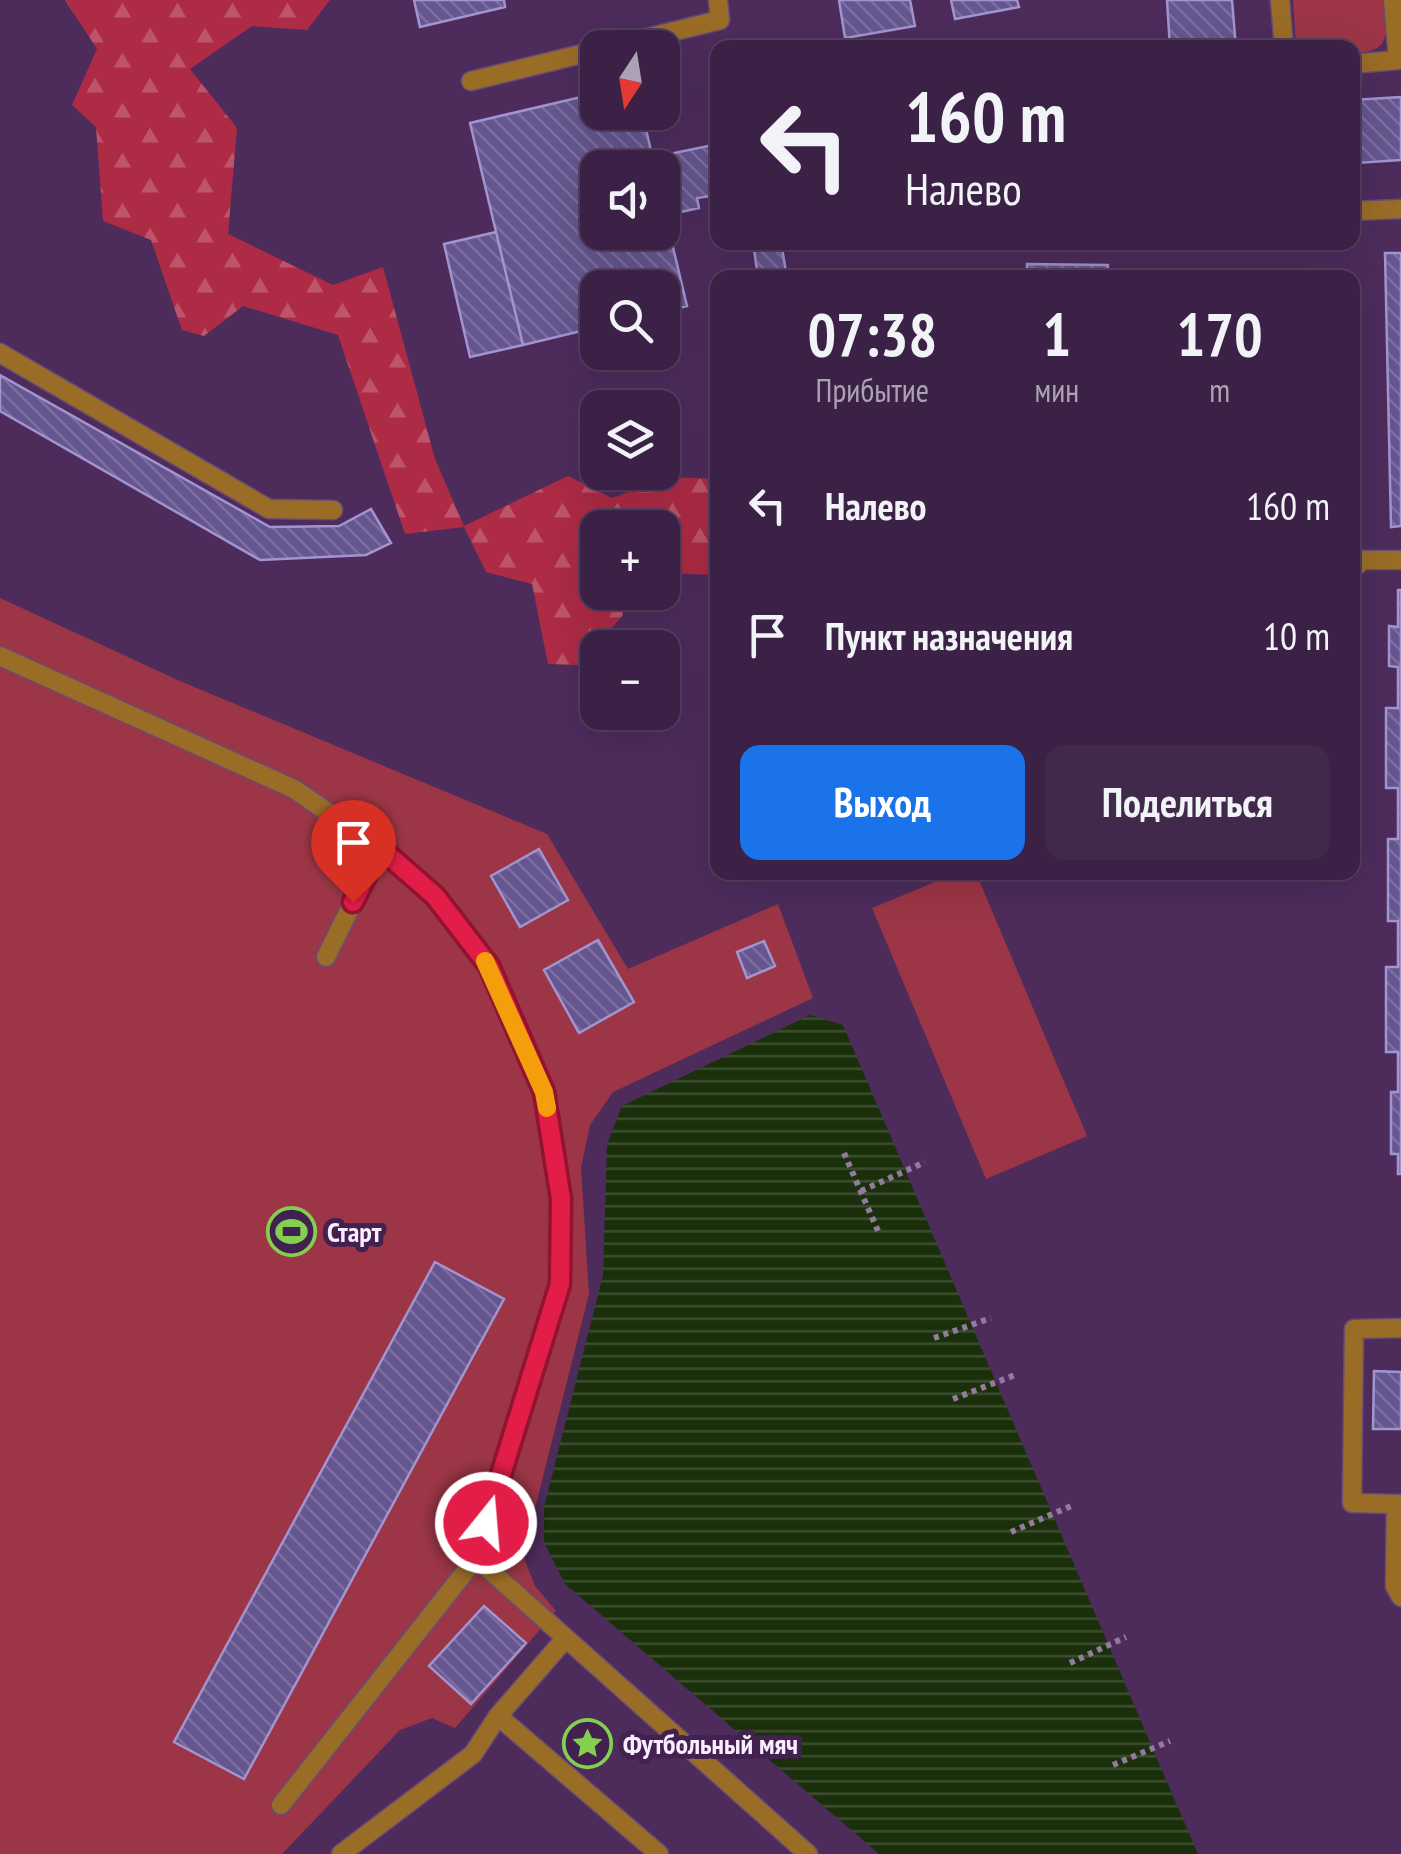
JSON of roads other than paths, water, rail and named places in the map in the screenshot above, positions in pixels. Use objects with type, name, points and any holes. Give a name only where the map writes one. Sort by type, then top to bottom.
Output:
[{"type":"lane","points":[[679,30],[720,20],[718,0]]},
{"type":"lane","points":[[1280,0],[1283,40]]},
{"type":"lane","points":[[1360,63],[1398,60],[1393,0]]},
{"type":"lane","points":[[472,80],[580,54]]},
{"type":"lane","points":[[1360,211],[1401,209]]},
{"type":"lane","points":[[0,353],[269,508],[333,510]]},
{"type":"lane","points":[[1360,562],[1401,560]]},
{"type":"lane","points":[[0,656],[294,789],[380,848],[435,896],[489,966],[544,1092],[561,1199],[560,1284],[476,1558],[281,1805]]},
{"type":"lane","points":[[326,957],[380,848]]},
{"type":"lane","points":[[1401,1328],[1354,1328],[1352,1502],[1398,1504],[1395,1586],[1401,1597]]},
{"type":"lane","points":[[476,1558],[808,1854]]},
{"type":"lane","points":[[340,1854],[473,1754],[498,1716],[565,1639]]},
{"type":"lane","points":[[498,1716],[659,1854]]},
{"type":"place","name":"Старт","points":[[292,1231]]},
{"type":"place","name":"Футбольный мяч","points":[[588,1743]]}]
